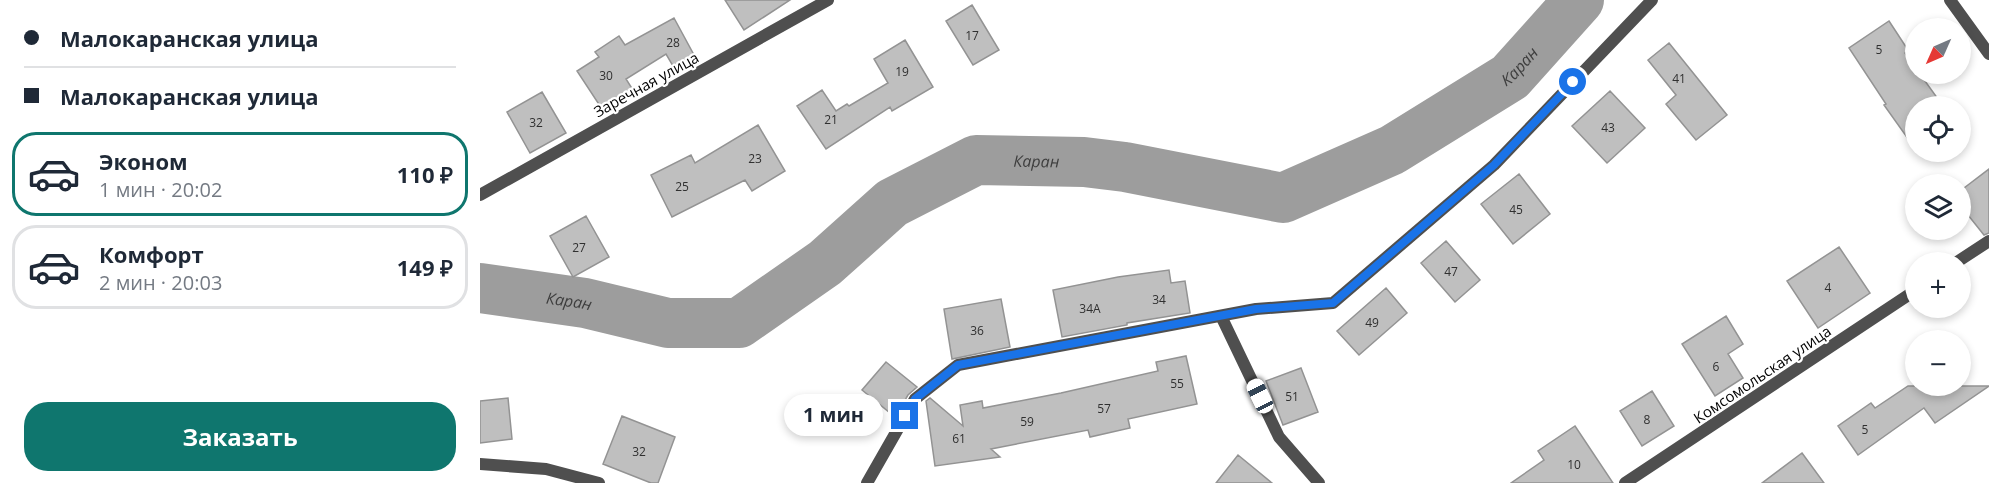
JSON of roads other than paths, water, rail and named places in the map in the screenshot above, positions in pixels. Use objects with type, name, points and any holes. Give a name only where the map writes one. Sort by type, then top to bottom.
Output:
[{"type":"street","name":"Заречная улица","points":[[480,195],[828,0]]},
{"type":"street","points":[[867,483],[915,399],[958,365],[1256,309],[1333,303],[1494,165],[1652,0]]},
{"type":"street","points":[[1950,0],[1987,46]]},
{"type":"street","points":[[1971,253],[1989,241]]},
{"type":"street","name":"Комсомольская улица","points":[[1625,483],[1905,297]]},
{"type":"street","points":[[1221,316],[1279,437],[1319,483]]},
{"type":"street","points":[[480,464],[546,469],[599,483]]},
{"type":"waterway","name":"Каран","points":[[480,288],[585,303],[668,323],[739,323],[825,263],[892,203],[976,160],[1084,162],[1125,167],[1283,198],[1392,150],[1510,77],[1579,0]]}]
